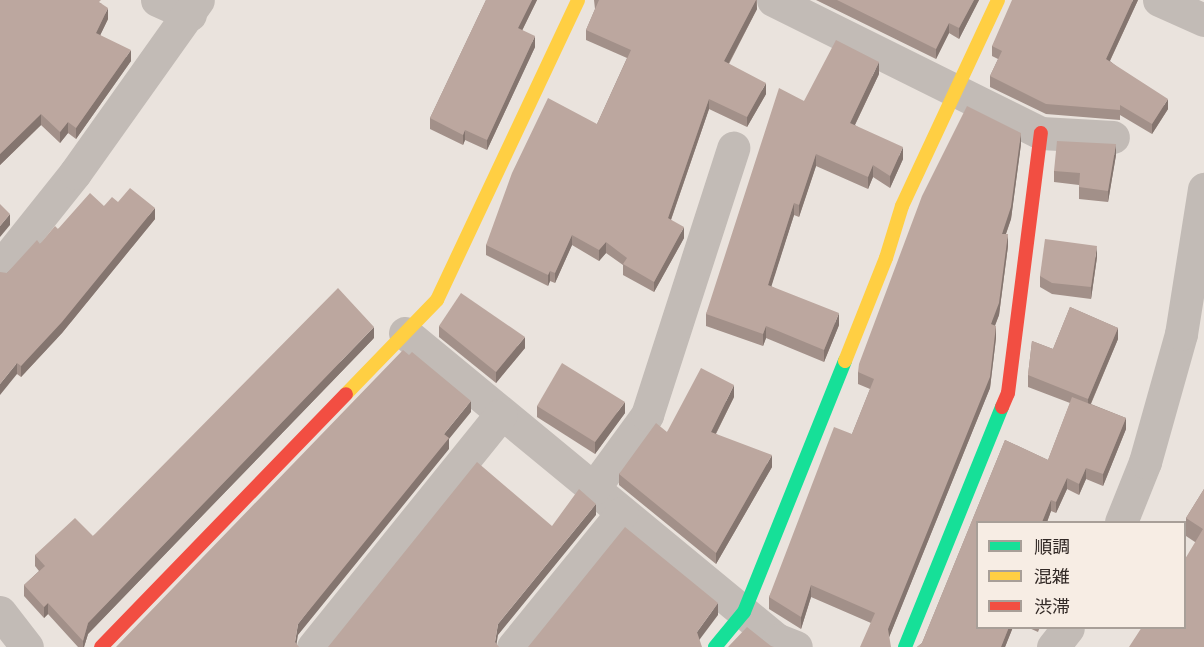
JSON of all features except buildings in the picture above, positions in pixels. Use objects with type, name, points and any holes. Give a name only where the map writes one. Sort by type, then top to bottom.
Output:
[{"type":"street","points":[[0,267],[75,173],[194,7],[157,0]]},
{"type":"street","points":[[101,647],[437,300],[578,0]]},
{"type":"street","points":[[772,0],[1041,133],[1113,137]]},
{"type":"street","points":[[715,647],[744,612],[886,258],[902,206],[998,0]]},
{"type":"street","points":[[1159,0],[1204,20]]},
{"type":"street","points":[[905,647],[1008,393],[1041,133]]},
{"type":"street","points":[[592,489],[647,415],[734,148]]},
{"type":"street","points":[[1121,521],[1144,462],[1181,334],[1204,189]]},
{"type":"street","points":[[405,333],[783,644]]},
{"type":"street","points":[[313,647],[501,414]]},
{"type":"street","points":[[513,647],[622,513]]},
{"type":"street","points":[[0,612],[27,647]]},
{"type":"street","points":[[1053,647],[1066,629]]},
{"type":"traffic: fast","points":[[715,647],[744,612],[845,361]]},
{"type":"traffic: fast","points":[[905,647],[1002,407]]},
{"type":"traffic: slow","points":[[346,394],[437,300],[578,0]]},
{"type":"traffic: slow","points":[[845,361],[886,258],[902,206],[998,0]]},
{"type":"traffic: jam","points":[[1002,407],[1008,393],[1041,133]]},
{"type":"traffic: jam","points":[[101,647],[346,394]]}]
